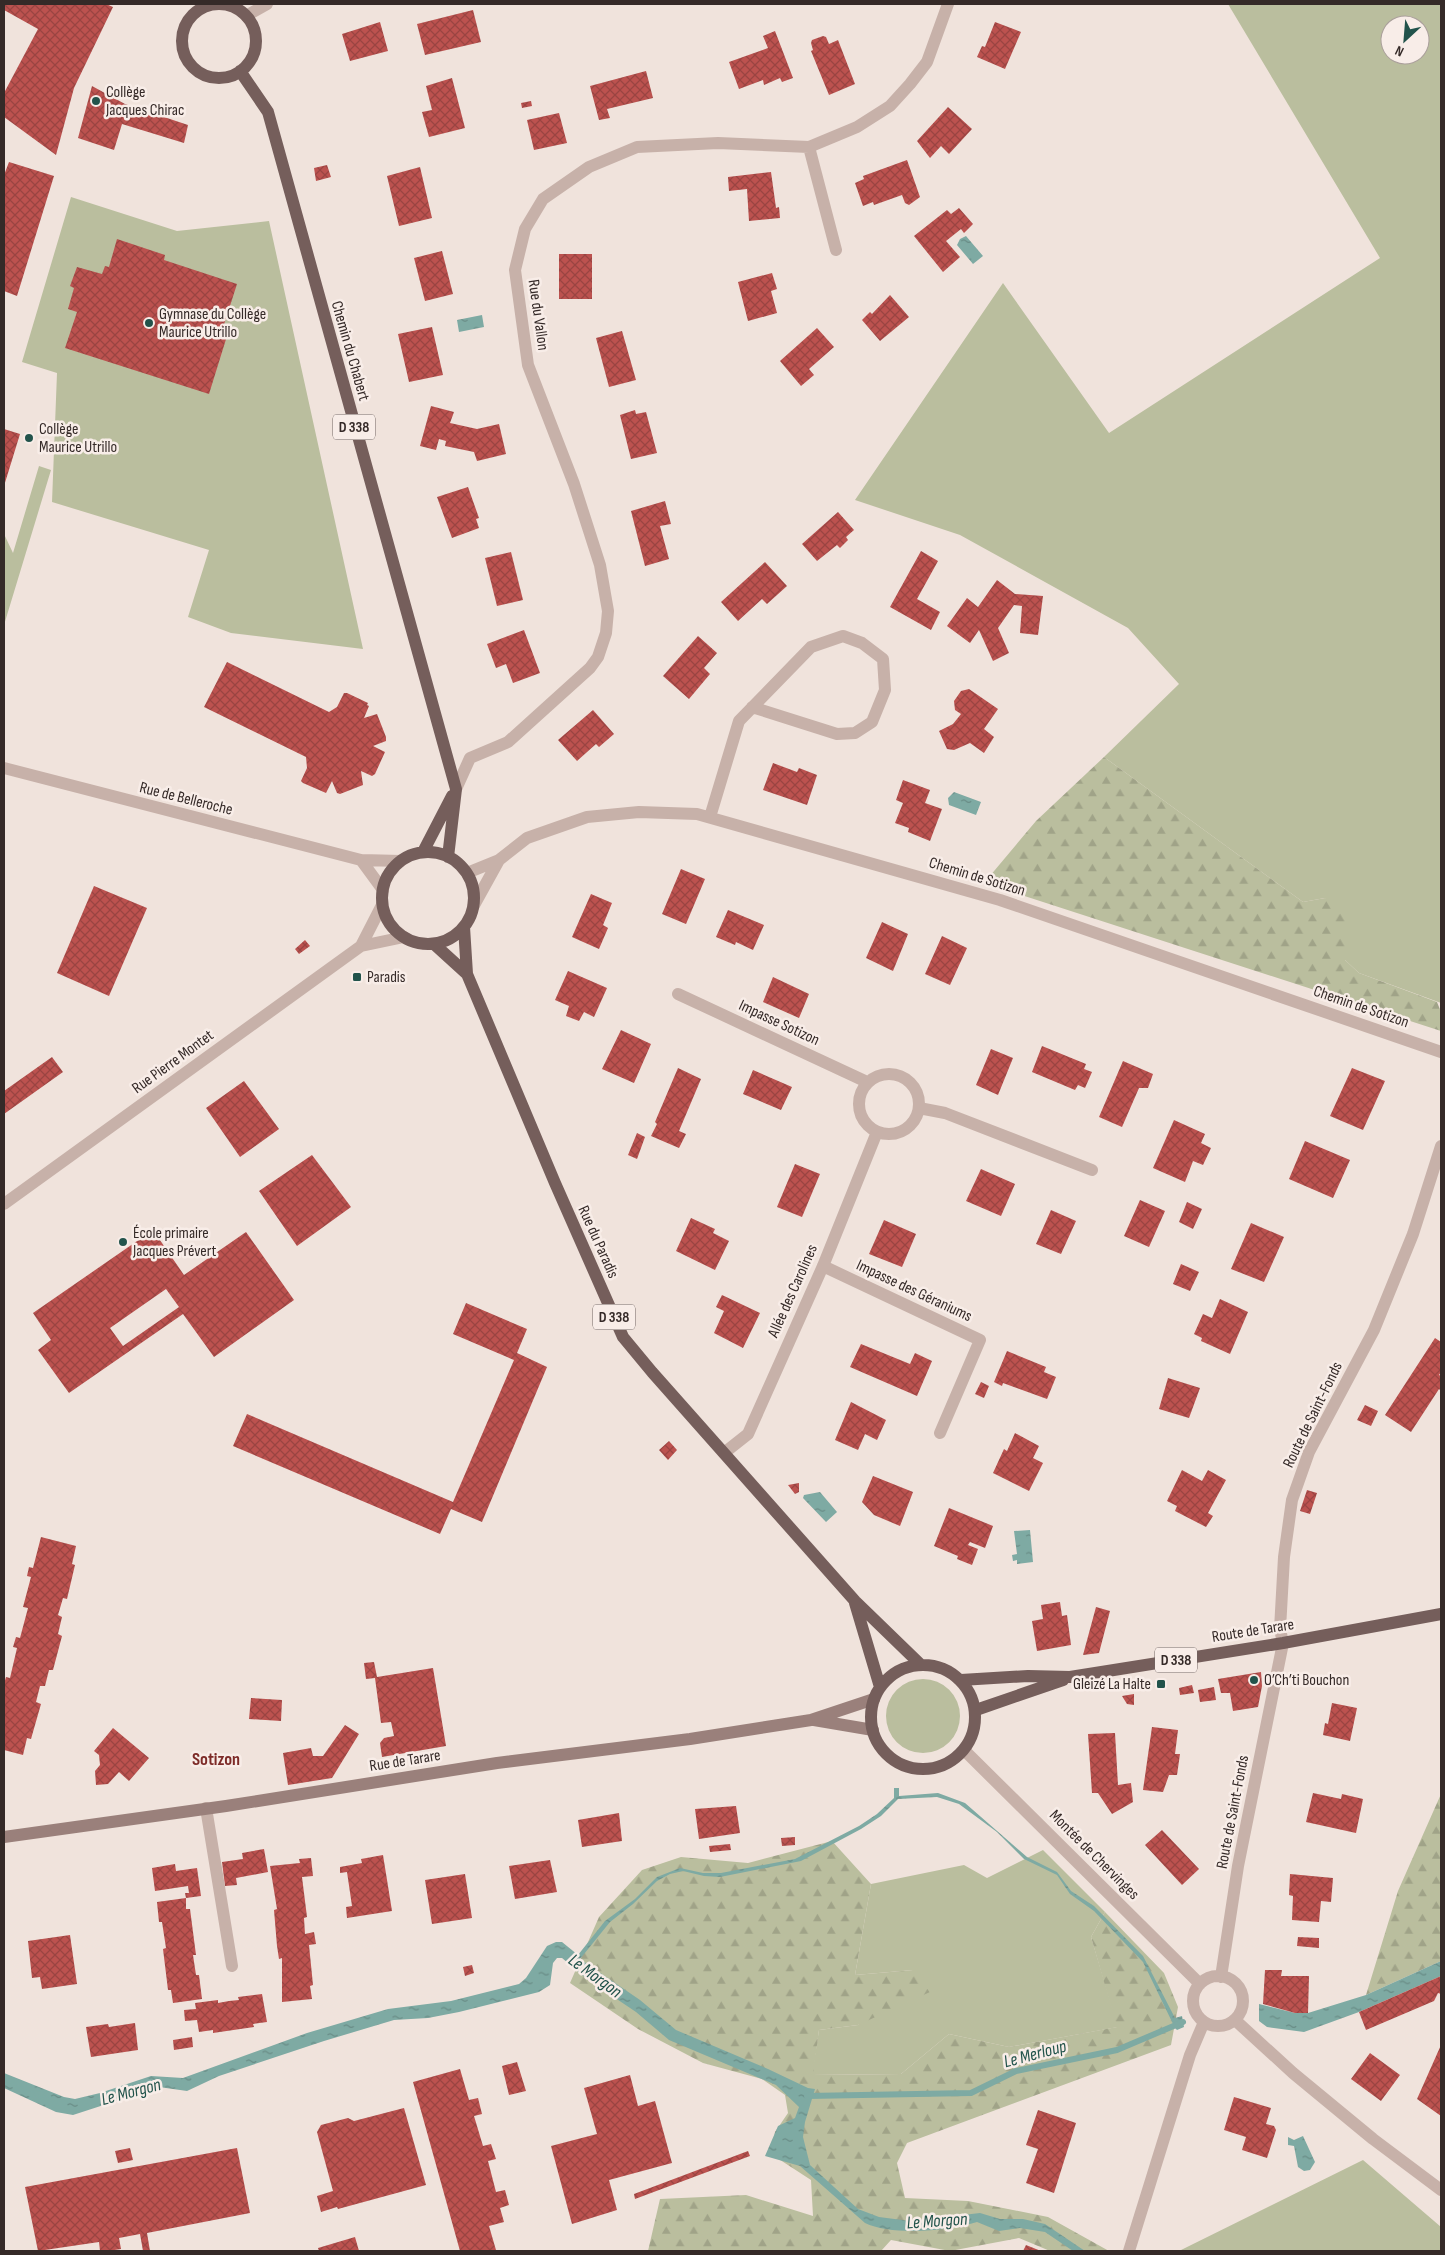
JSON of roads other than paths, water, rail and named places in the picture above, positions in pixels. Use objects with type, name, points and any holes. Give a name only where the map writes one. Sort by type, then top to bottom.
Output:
[{"type":"main road","points":[[226,4],[236,7],[246,16],[255,29],[256,42],[251,59],[240,71],[230,76],[211,77],[203,74],[192,65],[185,54],[182,39],[185,26],[196,7],[226,4]]},
{"type":"main road","name":"Chemin du Chabert","points":[[240,71],[268,112],[456,789],[448,857]]},
{"type":"main road","points":[[423,852],[456,789]]},
{"type":"main road","points":[[423,852],[436,853],[448,857],[467,874],[474,896],[473,907],[464,926],[456,935],[434,944],[418,943],[404,938],[386,918],[382,905],[386,879],[400,861],[411,855],[423,852]]},
{"type":"main road","name":"Rue du Paradis","points":[[464,926],[467,974],[554,1183],[623,1337],[855,1601],[920,1664]]},
{"type":"main road","name":"Rue du Paradis","points":[[434,944],[467,974]]},
{"type":"main road","name":"Rue du Paradis","points":[[855,1601],[880,1687]]},
{"type":"main road","name":"Route de Tarare","points":[[976,1710],[1070,1677],[1283,1643],[1441,1614]]},
{"type":"main road","points":[[920,1664],[936,1666],[950,1671],[961,1680],[968,1689],[976,1710],[974,1732],[964,1750],[946,1764],[932,1769],[909,1767],[891,1758],[880,1746],[872,1730],[870,1714],[880,1687],[892,1674],[907,1666],[920,1664]]},
{"type":"main road","name":"Route de Tarare","points":[[961,1680],[1028,1676],[1070,1677]]},
{"type":"main road","name":"Rue de Tarare","points":[[4,1837],[497,1763],[690,1739],[811,1720],[874,1699]]},
{"type":"main road","name":"Rue de Tarare","points":[[811,1720],[872,1730]]},
{"type":"street","points":[[246,16],[267,4]]},
{"type":"street","name":"Rue du Vallon","points":[[456,789],[470,758],[508,742],[590,668],[598,656],[606,633],[608,611],[600,565],[574,484],[528,365],[515,270],[526,229],[543,199],[590,167],[637,147],[718,143],[809,147],[858,127],[890,106],[927,62],[948,4]]},
{"type":"street","points":[[809,147],[836,250]]},
{"type":"street","points":[[710,817],[739,721],[752,707],[811,648],[843,636],[862,642],[883,659],[885,690],[872,722],[855,733],[837,734],[752,707]]},
{"type":"street","name":"Rue de Belleroche","points":[[4,768],[362,860],[400,861]]},
{"type":"street","name":"Chemin de Sotizon","points":[[467,874],[499,860],[527,838],[587,817],[639,812],[697,814],[1000,900],[1441,1052]]},
{"type":"street","points":[[362,860],[383,890]]},
{"type":"street","name":"Chemin de Sotizon","points":[[473,907],[499,860]]},
{"type":"street","name":"Rue Pierre Montet","points":[[361,946],[382,905]]},
{"type":"street","name":"Rue Pierre Montet","points":[[4,1204],[361,946],[404,938]]},
{"type":"street","name":"Impasse Sotizon","points":[[678,994],[868,1082]]},
{"type":"street","points":[[884,1074],[902,1077],[910,1082],[919,1098],[919,1108],[917,1117],[904,1131],[886,1135],[869,1127],[859,1110],[859,1100],[862,1090],[868,1082],[884,1074]]},
{"type":"street","points":[[919,1108],[945,1113],[1092,1170]]},
{"type":"street","name":"Allée des Carolines","points":[[724,1453],[748,1434],[823,1266],[877,1132]]},
{"type":"street","name":"Route de Saint-Fonds","points":[[1221,1977],[1242,1847],[1283,1643],[1280,1629],[1284,1556],[1292,1500],[1309,1452],[1374,1330],[1413,1234],[1441,1146]]},
{"type":"street","name":"Impasse des Géraniums","points":[[823,1266],[980,1340],[940,1434]]},
{"type":"street","name":"Montée de Chervinges","points":[[964,1750],[1002,1785],[1200,1984]]},
{"type":"street","points":[[206,1808],[232,1966]]},
{"type":"street","points":[[1221,1977],[1231,1980],[1242,1993],[1242,2009],[1235,2020],[1225,2026],[1217,2027],[1204,2022],[1196,2015],[1192,1999],[1200,1984],[1206,1979],[1221,1977]]},
{"type":"street","points":[[1235,2020],[1293,2074],[1373,2139],[1441,2190]]},
{"type":"street","points":[[1130,2246],[1190,2055],[1204,2022]]},
{"type":"water","points":[[966,236],[983,256],[973,264],[957,245],[960,239]]},
{"type":"water","points":[[482,315],[484,327],[459,332],[457,320]]},
{"type":"water","points":[[954,792],[981,802],[976,815],[949,805],[948,798]]},
{"type":"water","points":[[820,1492],[837,1512],[826,1522],[803,1498],[804,1495]]},
{"type":"water","points":[[1030,1530],[1033,1562],[1017,1564],[1017,1560],[1013,1561],[1012,1555],[1017,1554],[1014,1531]]},
{"type":"water","name":"Le Morgon","points":[[894,1788],[899,1788],[899,1796],[938,1793],[965,1803],[1027,1857],[1057,1872],[1071,1891],[1094,1906],[1143,1956],[1175,2018],[1182,2016],[1184,2027],[1177,2030],[1175,2028],[1143,1962],[1094,1911],[1070,1894],[1057,1875],[1024,1859],[997,1832],[959,1804],[937,1797],[898,1799],[881,1816],[861,1829],[801,1861],[720,1877],[704,1876],[683,1871],[670,1874],[657,1881],[633,1904],[610,1922],[580,1959],[640,2000],[676,2030],[808,2088],[815,2089],[805,2122],[803,2137],[810,2165],[858,2209],[879,2217],[910,2221],[980,2213],[1000,2219],[1023,2219],[1045,2224],[1085,2251],[1073,2251],[1045,2232],[1020,2228],[999,2231],[977,2222],[952,2228],[921,2231],[890,2230],[865,2223],[800,2166],[765,2156],[778,2126],[795,2118],[799,2107],[776,2085],[669,2040],[636,2012],[587,1979],[562,1958],[557,1958],[553,1963],[550,1985],[539,1992],[428,2018],[394,2020],[219,2076],[187,2091],[159,2087],[73,2115],[56,2112],[4,2088],[4,2073],[64,2097],[75,2099],[151,2076],[183,2078],[307,2033],[388,2009],[451,2001],[519,1984],[526,1978],[547,1946],[556,1942],[562,1942],[578,1955],[605,1921],[635,1899],[657,1877],[680,1868],[703,1873],[721,1873],[795,1859],[859,1826],[877,1814],[894,1798]]},
{"type":"water","points":[[1441,1961],[1441,1976],[1359,2012],[1304,2032],[1267,2027],[1259,2021],[1259,2004],[1295,2013],[1308,2013],[1366,1995]]},
{"type":"water","points":[[1303,2136],[1315,2162],[1310,2170],[1304,2171],[1298,2167],[1294,2146],[1288,2145],[1288,2137],[1294,2140]]},
{"type":"waterway","name":"Le Merloup","points":[[807,2096],[971,2093],[1016,2071],[1117,2050],[1183,2022]]},
{"type":"place","name":"Collège Jacques Chirac","points":[[96,101]]},
{"type":"place","name":"Gymnase du Collège Maurice Utrillo","points":[[149,323]]},
{"type":"place","name":"Collège Maurice Utrillo","points":[[29,438]]},
{"type":"place","name":"Paradis","points":[[357,977]]},
{"type":"place","name":"École primaire Jacques Prévert","points":[[123,1242]]},
{"type":"place","name":"O’Ch’ti Bouchon","points":[[1254,1680]]},
{"type":"place","name":"Gleizé La Halte","points":[[1161,1684]]},
{"type":"district","name":"Sotizon","points":[[216,1759]]}]
